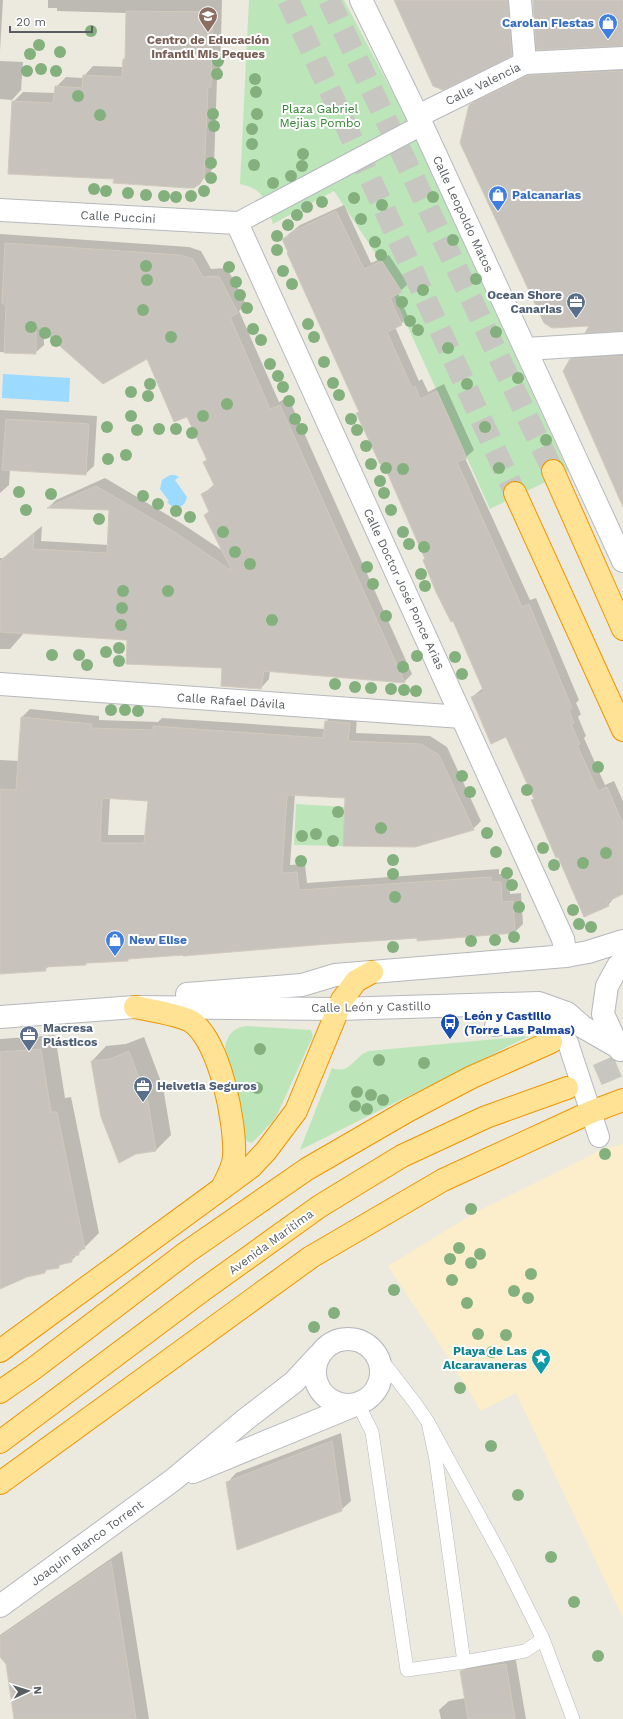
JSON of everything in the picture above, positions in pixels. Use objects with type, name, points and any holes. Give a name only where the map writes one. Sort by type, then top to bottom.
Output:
[{"type":"highway","points":[[553,471],[623,630]]},
{"type":"highway","points":[[515,493],[623,730]]},
{"type":"highway","points":[[0,1351],[251,1167],[266,1151],[296,1111],[342,1000],[356,981],[372,972]]},
{"type":"highway","points":[[135,1007],[191,1022],[203,1034],[220,1070],[231,1114],[234,1158],[230,1171],[221,1188]]},
{"type":"highway","points":[[0,1392],[34,1369],[187,1252],[307,1169],[409,1110],[458,1084],[551,1042]]},
{"type":"highway","name":"Avenida Marítima","points":[[0,1442],[197,1295],[320,1206],[402,1156],[486,1117],[567,1088]]},
{"type":"highway","points":[[0,1483],[312,1257],[443,1180],[591,1112],[623,1100]]},
{"type":"street","name":"Calle Leopoldo Matos","points":[[361,0],[420,121],[623,561]]},
{"type":"street","points":[[520,0],[525,63]]},
{"type":"street","name":"Calle Valencia","points":[[420,121],[525,63],[623,58]]},
{"type":"street","points":[[237,223],[420,121]]},
{"type":"street","name":"Calle Puccini","points":[[0,210],[237,223]]},
{"type":"street","name":"Calle Doctor José Ponce Arias","points":[[237,223],[563,939],[566,956]]},
{"type":"street","points":[[526,349],[623,342]]},
{"type":"street","name":"Calle Rafael Dávila","points":[[0,684],[462,717]]},
{"type":"street","name":"Calle León y Castillo","points":[[135,1007],[185,994],[302,984],[335,975],[566,956],[588,952],[623,941]]},
{"type":"street","points":[[620,1050],[603,1014],[607,986],[623,960]]},
{"type":"street","name":"Calle León y Castillo","points":[[0,1017],[135,1007],[338,1009],[539,1003],[567,1013],[583,1027],[620,1050]]},
{"type":"street","points":[[495,1026],[537,1019],[547,1021],[557,1026],[568,1043],[599,1137]]},
{"type":"street","points":[[352,1338],[362,1341],[370,1346],[377,1354],[382,1369],[379,1384],[375,1393],[367,1400],[358,1404],[347,1405],[336,1403],[327,1397],[319,1388],[315,1378],[315,1367],[318,1356],[324,1348],[332,1342],[352,1338]]},
{"type":"street","name":"Joaquín Blanco Torrent","points":[[0,1606],[174,1480],[246,1419],[294,1382],[318,1356]]},
{"type":"street","name":"Joaquín Blanco Torrent","points":[[174,1480],[358,1404]]},
{"type":"lane","points":[[377,1354],[428,1422],[503,1559],[543,1639],[573,1719]]},
{"type":"lane","points":[[358,1404],[372,1432],[407,1670],[464,1662],[525,1650],[543,1639]]},
{"type":"lane","points":[[428,1422],[436,1460],[464,1662]]},
{"type":"green space","name":"Plaza Gabriel Mejias Pombo","points":[[249,0],[344,0],[406,118],[568,471],[490,509],[394,296],[401,292],[334,191],[273,224],[266,203],[260,193],[255,189],[240,184]]},
{"type":"green space","points":[[296,804],[345,807],[343,846],[294,845]]},
{"type":"green space","points":[[247,1026],[311,1030],[313,1036],[277,1115],[252,1143],[247,1141],[244,1135],[225,1047],[227,1039],[232,1032],[238,1028]]},
{"type":"green space","points":[[529,1036],[300,1150],[332,1068],[344,1069],[364,1053],[369,1051]]},
{"type":"sand","name":"Playa de Las Alcaravaneras","points":[[623,1144],[623,1618],[516,1393],[481,1411],[448,1357],[388,1266],[476,1212],[601,1150]]},
{"type":"water","points":[[3,374],[70,378],[69,402],[2,398]]},
{"type":"water","points":[[170,475],[179,477],[175,480],[187,497],[184,504],[179,507],[173,507],[170,505],[167,502],[169,501],[160,489],[162,480]]},
{"type":"building","points":[[394,0],[508,0],[512,56],[443,90],[433,86]]},
{"type":"building","points":[[533,0],[623,0],[623,46],[536,50]]},
{"type":"building","points":[[126,11],[213,12],[211,87],[208,87],[204,177],[200,184],[194,188],[187,188],[113,183],[114,179],[8,174],[12,101],[53,103],[55,86],[82,88],[83,75],[122,77],[123,59],[125,59]]},
{"type":"building","points":[[623,71],[623,331],[585,333],[589,326],[552,328],[544,323],[460,143],[469,105],[528,75]]},
{"type":"building","points":[[336,211],[364,269],[382,261],[402,292],[390,298],[402,325],[387,332],[412,388],[415,386],[420,399],[437,391],[467,458],[457,462],[522,607],[529,604],[572,708],[569,710],[574,723],[571,724],[580,744],[577,745],[598,791],[607,787],[623,824],[623,894],[607,902],[609,906],[584,917],[558,857],[556,858],[531,800],[534,799],[506,737],[491,744],[471,697],[484,692],[453,621],[451,622],[436,592],[423,560],[425,559],[383,463],[380,464],[356,413],[359,412],[282,239],[293,234],[292,232]]},
{"type":"building","points":[[5,243],[180,255],[193,259],[203,277],[219,276],[238,313],[230,317],[270,409],[280,405],[405,683],[264,671],[261,689],[221,686],[222,668],[126,664],[127,640],[0,632],[0,561],[34,533],[33,549],[107,553],[109,510],[47,508],[96,486],[173,531],[232,571],[204,515],[209,512],[201,494],[215,487],[203,462],[207,460],[187,417],[174,422],[147,359],[103,384],[36,325],[36,354],[4,353],[6,305],[2,303]]},
{"type":"building","points":[[623,356],[623,507],[563,371],[570,359]]},
{"type":"building","points":[[6,419],[89,424],[86,475],[2,470]]},
{"type":"building","points":[[21,717],[92,724],[91,728],[153,730],[153,726],[323,738],[325,721],[350,723],[348,741],[421,744],[439,755],[474,830],[415,847],[343,846],[345,798],[287,795],[282,873],[297,872],[299,890],[491,877],[491,882],[501,882],[502,902],[513,901],[515,933],[417,941],[417,938],[128,959],[128,961],[45,967],[46,971],[0,974],[0,789],[16,790]],"holes":[[[102,798],[148,801],[144,843],[100,843]]]},
{"type":"building","points":[[41,1049],[51,1112],[57,1112],[85,1249],[79,1250],[79,1255],[72,1256],[72,1262],[59,1265],[59,1268],[45,1270],[45,1273],[27,1277],[0,1289],[0,1052]]},
{"type":"building","points":[[129,1051],[148,1102],[156,1151],[136,1154],[119,1163],[101,1117],[91,1061],[110,1059]]},
{"type":"building","points":[[332,1441],[342,1511],[237,1550],[226,1482]]},
{"type":"building","points":[[111,1561],[136,1719],[14,1719],[6,1664],[0,1657],[0,1637]]},
{"type":"building","points":[[506,1664],[515,1719],[468,1719],[460,1671]]},
{"type":"tunnel","points":[[288,0],[515,493]]},
{"type":"tunnel","points":[[329,0],[553,471]]},
{"type":"tunnel","points":[[567,1088],[623,1064]]},
{"type":"place","name":"Centro de Educación Infantil Mis Peques","points":[[208,33]]},
{"type":"place","name":"Carolan Fiestas","points":[[608,40]]},
{"type":"place","name":"Palcanarias","points":[[498,212]]},
{"type":"place","name":"Ocean Shore Canarias","points":[[576,319]]},
{"type":"place","name":"New Elise","points":[[115,957]]},
{"type":"place","name":"León y Castillo (Torre Las Palmas)","points":[[450,1040]]},
{"type":"place","name":"Macresa Plásticos","points":[[29,1052]]},
{"type":"place","name":"Helvetia Seguros","points":[[143,1103]]},
{"type":"place","name":"Playa de Las Alcaravaneras","points":[[541,1375]]}]
